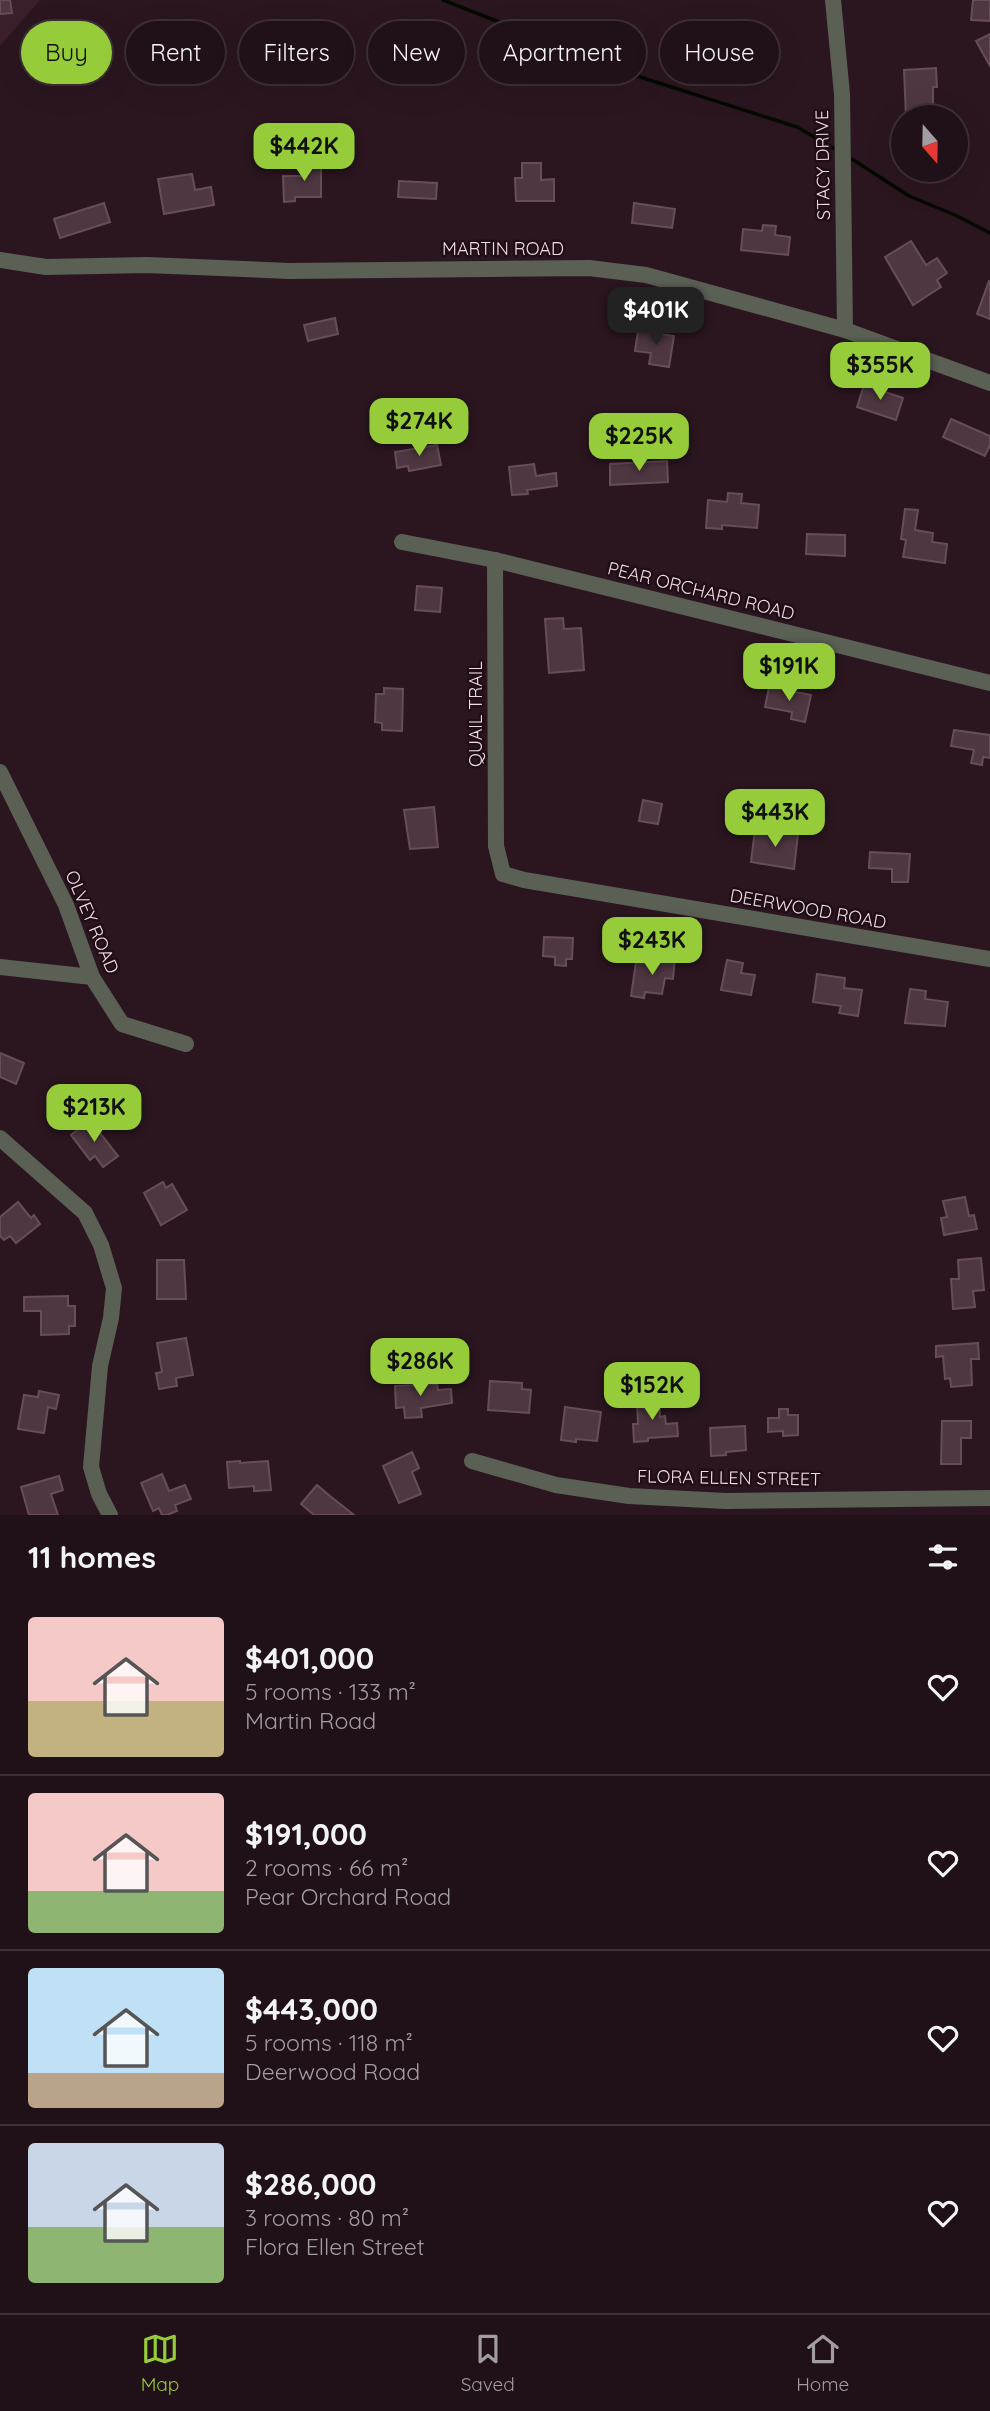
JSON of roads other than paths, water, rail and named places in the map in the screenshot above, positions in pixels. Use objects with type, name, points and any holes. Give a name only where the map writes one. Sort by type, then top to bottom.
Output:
[{"type":"street","name":"STACY DRIVE","points":[[833,0],[842,94],[845,330]]},
{"type":"street","name":"MARTIN ROAD","points":[[0,260],[46,267],[146,265],[289,271],[589,268],[646,275],[845,330],[990,383]]},
{"type":"street","name":"PEAR ORCHARD ROAD","points":[[402,542],[495,560],[990,683]]},
{"type":"street","name":"QUAIL TRAIL","points":[[495,560],[496,846],[501,867]]},
{"type":"street","name":"OLVEY ROAD","points":[[0,772],[66,905],[92,977],[122,1024],[186,1044]]},
{"type":"street","name":"DEERWOOD ROAD","points":[[501,867],[503,874],[524,880],[990,960]]},
{"type":"street","points":[[0,967],[92,977]]},
{"type":"street","points":[[0,1138],[85,1213],[101,1245],[114,1288],[111,1318],[100,1366],[91,1467],[99,1494],[110,1515]]},
{"type":"street","name":"FLORA ELLEN STREET","points":[[472,1461],[556,1485],[629,1496],[808,1508],[990,1499]]},
{"type":"waterway","points":[[443,0],[637,76],[797,127],[833,148]]},
{"type":"waterway","points":[[852,159],[909,196],[990,233]]}]
